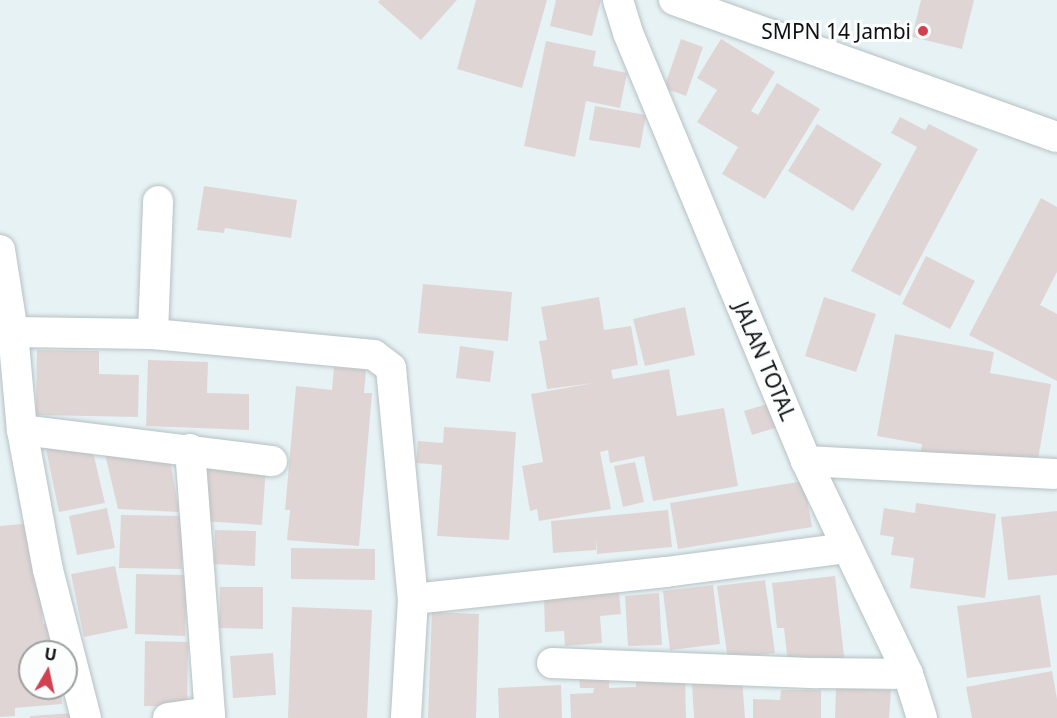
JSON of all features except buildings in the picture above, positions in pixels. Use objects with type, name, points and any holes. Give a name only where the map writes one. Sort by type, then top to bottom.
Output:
[{"type":"street","name":"JALAN TOTAL","points":[[618,0],[628,33],[806,462],[909,674],[922,718]]},
{"type":"street","points":[[674,0],[1057,137]]},
{"type":"street","points":[[153,334],[158,201]]},
{"type":"street","points":[[0,250],[13,332],[22,430],[48,570],[86,718]]},
{"type":"street","points":[[13,332],[153,334],[374,355],[391,368],[413,599],[406,718]]},
{"type":"street","points":[[22,430],[190,449],[272,461]]},
{"type":"street","points":[[168,718],[210,715],[190,449]]},
{"type":"street","points":[[806,462],[1055,474]]},
{"type":"street","points":[[413,599],[666,572],[847,548]]},
{"type":"street","points":[[552,663],[817,673],[909,674]]},
{"type":"place","name":"SMPN 14 Jambi","points":[[923,31]]}]
